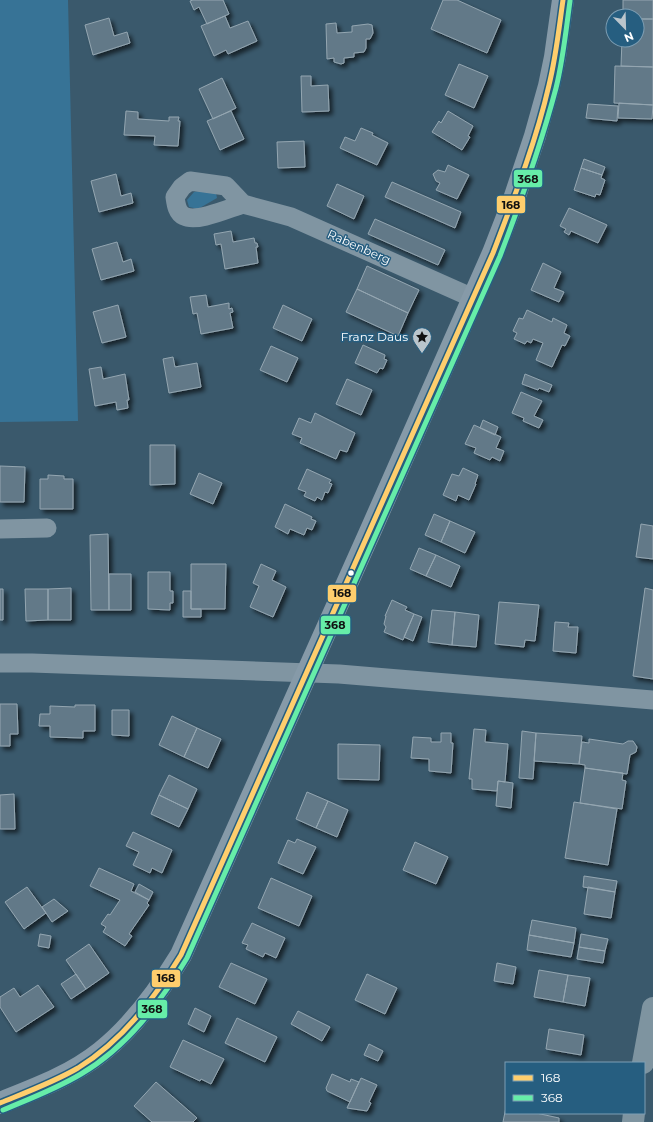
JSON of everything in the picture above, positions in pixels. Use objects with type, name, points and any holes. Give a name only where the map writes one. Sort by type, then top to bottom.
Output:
[{"type":"main road","points":[[643,1062],[653,1008]]},
{"type":"street","points":[[0,1103],[70,1073],[102,1052],[149,1004],[181,955],[308,672],[498,240],[514,199],[535,136],[549,86],[555,57],[563,0]]},
{"type":"street","name":"Rabenberg","points":[[242,204],[291,217],[473,298]]},
{"type":"street","points":[[0,529],[47,528]]},
{"type":"street","points":[[0,663],[347,674],[653,700]]},
{"type":"shaded area","points":[[0,0],[68,0],[78,421],[0,422]]},
{"type":"shaded area","points":[[199,191],[216,193],[217,198],[198,209],[189,207],[187,200],[194,192]]},
{"type":"building","points":[[223,0],[229,14],[207,24],[199,7],[194,10],[190,1]]},
{"type":"building","points":[[443,0],[457,0],[501,20],[487,53],[431,29]]},
{"type":"building","points":[[623,0],[653,0],[653,19],[645,19],[645,8],[623,8]]},
{"type":"building","points":[[225,16],[230,28],[248,21],[257,41],[228,54],[226,50],[214,56],[201,26]]},
{"type":"building","points":[[109,18],[114,36],[127,32],[130,43],[93,55],[85,25]]},
{"type":"building","points":[[645,19],[653,19],[653,67],[621,66],[622,48],[645,48]]},
{"type":"building","points":[[336,23],[337,33],[352,32],[352,26],[368,24],[372,25],[373,33],[370,39],[366,39],[366,48],[364,52],[354,53],[354,57],[344,58],[344,63],[341,64],[334,62],[334,58],[327,59],[326,24]]},
{"type":"building","points":[[459,64],[488,76],[474,108],[445,95]]},
{"type":"building","points":[[615,66],[653,67],[653,105],[614,103]]},
{"type":"building","points":[[301,76],[311,76],[311,86],[328,85],[329,111],[302,112]]},
{"type":"building","points":[[222,78],[236,108],[213,119],[199,89]]},
{"type":"building","points":[[619,103],[653,105],[652,119],[618,118]]},
{"type":"building","points":[[588,104],[618,106],[617,121],[586,118]]},
{"type":"building","points":[[126,111],[138,112],[138,119],[169,121],[169,117],[179,117],[178,146],[154,145],[155,136],[124,135]]},
{"type":"building","points":[[231,111],[244,139],[220,150],[207,121]]},
{"type":"building","points":[[448,111],[473,126],[468,136],[470,137],[462,150],[432,132],[439,121],[441,123]]},
{"type":"building","points":[[361,128],[373,133],[372,135],[388,143],[377,165],[340,148],[345,137],[355,141]]},
{"type":"building","points":[[304,141],[305,167],[278,168],[277,142]]},
{"type":"building","points":[[584,159],[605,167],[602,175],[581,168]]},
{"type":"building","points":[[448,165],[469,175],[457,199],[436,190],[440,183],[436,181],[433,174],[438,170],[445,172]]},
{"type":"building","points":[[581,168],[602,175],[601,178],[605,180],[600,195],[596,194],[595,197],[574,190]]},
{"type":"building","points":[[116,174],[121,196],[131,193],[133,203],[99,212],[91,181]]},
{"type":"building","points":[[392,182],[461,212],[455,228],[385,197]]},
{"type":"building","points":[[337,184],[364,196],[354,219],[327,206]]},
{"type":"building","points":[[569,208],[607,225],[598,243],[571,231],[569,235],[564,232],[566,229],[560,226]]},
{"type":"building","points":[[375,219],[445,250],[438,265],[368,234]]},
{"type":"building","points":[[231,231],[233,242],[254,238],[258,247],[256,247],[258,263],[225,269],[221,244],[216,245],[214,234]]},
{"type":"building","points":[[117,242],[123,262],[131,259],[134,271],[101,280],[92,249]]},
{"type":"building","points":[[543,263],[561,272],[554,288],[564,292],[559,302],[531,290]]},
{"type":"building","points":[[367,266],[419,290],[408,313],[357,289]]},
{"type":"building","points":[[357,289],[408,313],[398,336],[346,312]]},
{"type":"building","points":[[206,295],[208,307],[229,303],[229,309],[232,308],[233,312],[230,313],[233,328],[201,334],[197,313],[193,314],[190,297]]},
{"type":"building","points":[[118,305],[126,337],[102,343],[93,312]]},
{"type":"building","points":[[283,305],[312,319],[302,341],[273,328]]},
{"type":"building","points":[[527,310],[552,322],[553,318],[567,325],[564,333],[570,336],[565,346],[562,345],[552,367],[536,360],[543,343],[533,339],[531,343],[527,341],[525,344],[514,339],[517,333],[513,331],[519,318],[523,319]]},
{"type":"building","points":[[363,345],[385,355],[384,359],[387,360],[383,369],[380,368],[377,373],[355,363]]},
{"type":"building","points":[[271,346],[298,358],[287,382],[260,370]]},
{"type":"building","points":[[173,357],[175,367],[197,363],[201,387],[169,393],[163,359]]},
{"type":"building","points":[[101,367],[103,379],[125,374],[129,400],[127,400],[128,408],[117,410],[116,402],[95,406],[89,369]]},
{"type":"building","points":[[525,374],[552,385],[549,392],[539,388],[538,390],[522,384]]},
{"type":"building","points":[[347,379],[372,390],[361,415],[336,404]]},
{"type":"building","points":[[521,392],[542,401],[534,416],[543,420],[539,428],[523,421],[524,418],[512,413]]},
{"type":"building","points":[[315,413],[355,433],[347,452],[340,450],[336,459],[300,443],[302,438],[292,434],[299,418],[311,423]]},
{"type":"building","points":[[483,420],[498,427],[495,435],[480,428]]},
{"type":"building","points":[[474,425],[501,437],[496,448],[504,451],[500,461],[492,457],[490,460],[474,453],[476,448],[465,444]]},
{"type":"building","points":[[150,445],[175,445],[175,484],[150,485]]},
{"type":"building","points":[[0,466],[25,467],[24,502],[0,502]]},
{"type":"building","points":[[463,468],[478,475],[469,500],[458,495],[456,501],[443,495],[452,474],[459,476]]},
{"type":"building","points":[[307,469],[331,480],[329,483],[332,484],[328,493],[325,492],[322,500],[317,497],[315,501],[304,496],[306,492],[298,489]]},
{"type":"building","points":[[199,473],[222,483],[213,504],[190,494]]},
{"type":"building","points":[[48,475],[64,476],[64,479],[73,479],[73,509],[40,509],[40,479],[48,479]]},
{"type":"building","points":[[285,504],[312,517],[311,519],[316,521],[312,530],[307,528],[304,535],[290,529],[288,534],[275,527]]},
{"type":"building","points":[[434,514],[450,521],[441,542],[425,535]]},
{"type":"building","points":[[450,521],[475,532],[465,553],[441,542]]},
{"type":"building","points":[[641,524],[653,526],[653,559],[636,557]]},
{"type":"building","points":[[108,534],[109,610],[91,610],[90,535]]},
{"type":"building","points":[[419,548],[436,555],[426,576],[410,569]]},
{"type":"building","points":[[436,555],[460,566],[451,587],[426,576]]},
{"type":"building","points":[[191,564],[226,564],[225,609],[191,609]]},
{"type":"building","points":[[261,564],[276,571],[272,580],[286,587],[273,617],[250,607],[259,586],[253,583]]},
{"type":"building","points":[[148,572],[170,572],[170,591],[173,591],[173,603],[170,603],[170,610],[148,609]]},
{"type":"building","points":[[109,574],[131,574],[131,610],[109,610]]},
{"type":"building","points":[[71,588],[71,620],[48,620],[48,589]]},
{"type":"building","points":[[645,588],[653,590],[653,679],[633,676]]},
{"type":"building","points":[[0,589],[3,589],[3,620],[0,620]]},
{"type":"building","points":[[25,589],[48,589],[48,620],[26,621]]},
{"type":"building","points":[[183,591],[191,591],[191,609],[201,609],[201,617],[183,617]]},
{"type":"building","points":[[392,600],[407,607],[405,610],[414,614],[403,640],[384,632],[386,627],[384,624],[385,616]]},
{"type":"building","points":[[499,602],[539,605],[535,641],[525,640],[524,647],[495,644]]},
{"type":"building","points":[[432,610],[455,612],[452,645],[428,642]]},
{"type":"building","points":[[455,612],[479,615],[476,647],[452,645]]},
{"type":"building","points":[[414,614],[422,617],[413,641],[404,637]]},
{"type":"building","points":[[555,622],[569,623],[568,627],[578,627],[576,653],[553,651]]},
{"type":"building","points":[[0,704],[17,704],[18,734],[10,734],[10,746],[0,746]]},
{"type":"building","points":[[75,705],[95,705],[95,731],[83,731],[83,738],[50,737],[50,726],[39,726],[40,714],[50,714],[50,706],[75,707]]},
{"type":"building","points":[[112,710],[129,710],[129,736],[112,735]]},
{"type":"building","points":[[172,716],[197,728],[184,757],[159,745]]},
{"type":"building","points":[[197,728],[221,739],[208,768],[184,757]]},
{"type":"building","points":[[474,729],[486,730],[485,742],[508,744],[505,782],[498,781],[497,791],[472,789],[472,779],[469,779]]},
{"type":"building","points":[[522,731],[536,733],[533,779],[519,778]]},
{"type":"building","points":[[441,733],[451,733],[451,743],[453,743],[451,773],[429,771],[429,759],[411,758],[413,737],[431,738],[431,742],[441,742]]},
{"type":"building","points":[[536,733],[582,736],[579,764],[534,761]]},
{"type":"building","points":[[589,739],[623,744],[628,741],[633,741],[637,747],[636,752],[630,755],[627,774],[585,768],[585,765],[579,764],[582,742],[589,743]]},
{"type":"building","points":[[338,744],[380,745],[379,780],[338,779]]},
{"type":"building","points":[[585,768],[623,773],[622,780],[626,781],[622,809],[580,803]]},
{"type":"building","points":[[169,775],[197,789],[188,809],[159,795]]},
{"type":"building","points":[[498,781],[513,783],[511,808],[496,806]]},
{"type":"building","points":[[307,792],[328,801],[316,828],[296,819]]},
{"type":"building","points":[[14,794],[15,829],[0,829],[0,795]]},
{"type":"building","points":[[159,795],[188,809],[179,827],[151,814]]},
{"type":"building","points":[[328,801],[348,810],[337,837],[316,828]]},
{"type":"building","points":[[574,802],[617,809],[608,865],[565,858]]},
{"type":"building","points":[[133,832],[172,850],[162,873],[152,868],[150,873],[133,865],[139,852],[126,846]]},
{"type":"building","points":[[297,839],[316,847],[303,874],[278,863],[288,840],[295,843]]},
{"type":"building","points":[[415,842],[448,857],[436,884],[403,870]]},
{"type":"building","points":[[99,868],[134,884],[131,891],[149,900],[147,903],[149,905],[129,934],[132,936],[125,946],[103,932],[106,927],[101,924],[108,914],[110,915],[120,900],[90,886]]},
{"type":"building","points":[[584,876],[617,881],[615,892],[583,887]]},
{"type":"building","points":[[271,878],[312,896],[299,926],[258,908]]},
{"type":"building","points":[[139,884],[153,892],[149,900],[135,892]]},
{"type":"building","points":[[27,887],[46,913],[24,929],[5,902]]},
{"type":"building","points":[[588,887],[615,892],[611,918],[584,914]]},
{"type":"building","points":[[54,899],[68,911],[52,922],[42,907]]},
{"type":"building","points":[[532,920],[576,928],[574,943],[529,935]]},
{"type":"building","points":[[252,923],[285,938],[276,958],[265,953],[263,957],[246,949],[248,945],[242,943]]},
{"type":"building","points":[[40,934],[51,936],[49,948],[38,946]]},
{"type":"building","points":[[581,934],[608,939],[605,951],[579,947]]},
{"type":"building","points":[[529,935],[574,943],[571,957],[527,950]]},
{"type":"building","points":[[89,944],[109,973],[86,989],[66,960]]},
{"type":"building","points":[[579,947],[605,951],[603,963],[577,959]]},
{"type":"building","points":[[231,963],[267,979],[255,1004],[219,987]]},
{"type":"building","points":[[497,963],[516,967],[513,984],[494,981]]},
{"type":"building","points":[[539,970],[568,975],[563,1002],[534,997]]},
{"type":"building","points":[[76,974],[86,989],[71,999],[61,984]]},
{"type":"building","points":[[367,974],[397,988],[385,1014],[355,1000]]},
{"type":"building","points":[[568,975],[590,978],[585,1006],[563,1002]]},
{"type":"building","points":[[38,985],[54,1007],[16,1032],[0,1007],[0,997],[14,988],[20,997]]},
{"type":"building","points":[[195,1008],[211,1016],[204,1032],[188,1024]]},
{"type":"building","points":[[298,1011],[330,1027],[322,1041],[291,1024]]},
{"type":"building","points":[[237,1018],[277,1037],[265,1062],[225,1043]]},
{"type":"building","points":[[549,1029],[584,1035],[581,1055],[546,1049]]},
{"type":"building","points":[[183,1040],[224,1059],[211,1084],[201,1079],[200,1081],[170,1067]]},
{"type":"building","points":[[369,1044],[383,1051],[378,1061],[364,1055]]},
{"type":"building","points":[[332,1074],[350,1082],[351,1079],[359,1082],[350,1102],[327,1091],[326,1088]]},
{"type":"building","points":[[361,1078],[377,1085],[369,1102],[371,1103],[367,1111],[347,1108]]},
{"type":"building","points":[[156,1082],[197,1118],[193,1122],[152,1122],[134,1106]]},
{"type":"building","points":[[505,1112],[505,1114],[541,1114],[559,1118],[559,1122],[503,1122]]},
{"type":"transit line","name":"168","points":[[0,1103],[40,1087],[69,1073],[94,1057],[109,1045],[136,1018],[160,987],[181,955],[493,253],[538,128],[554,64],[563,0]]},
{"type":"transit line","name":"368","points":[[3,1110],[42,1094],[72,1079],[98,1063],[113,1051],[128,1037],[154,1007],[177,975],[187,958],[500,256],[516,215],[544,131],[556,88],[561,67],[570,1]]},
{"type":"place","name":"Franz Daus","points":[[422,354]]}]
